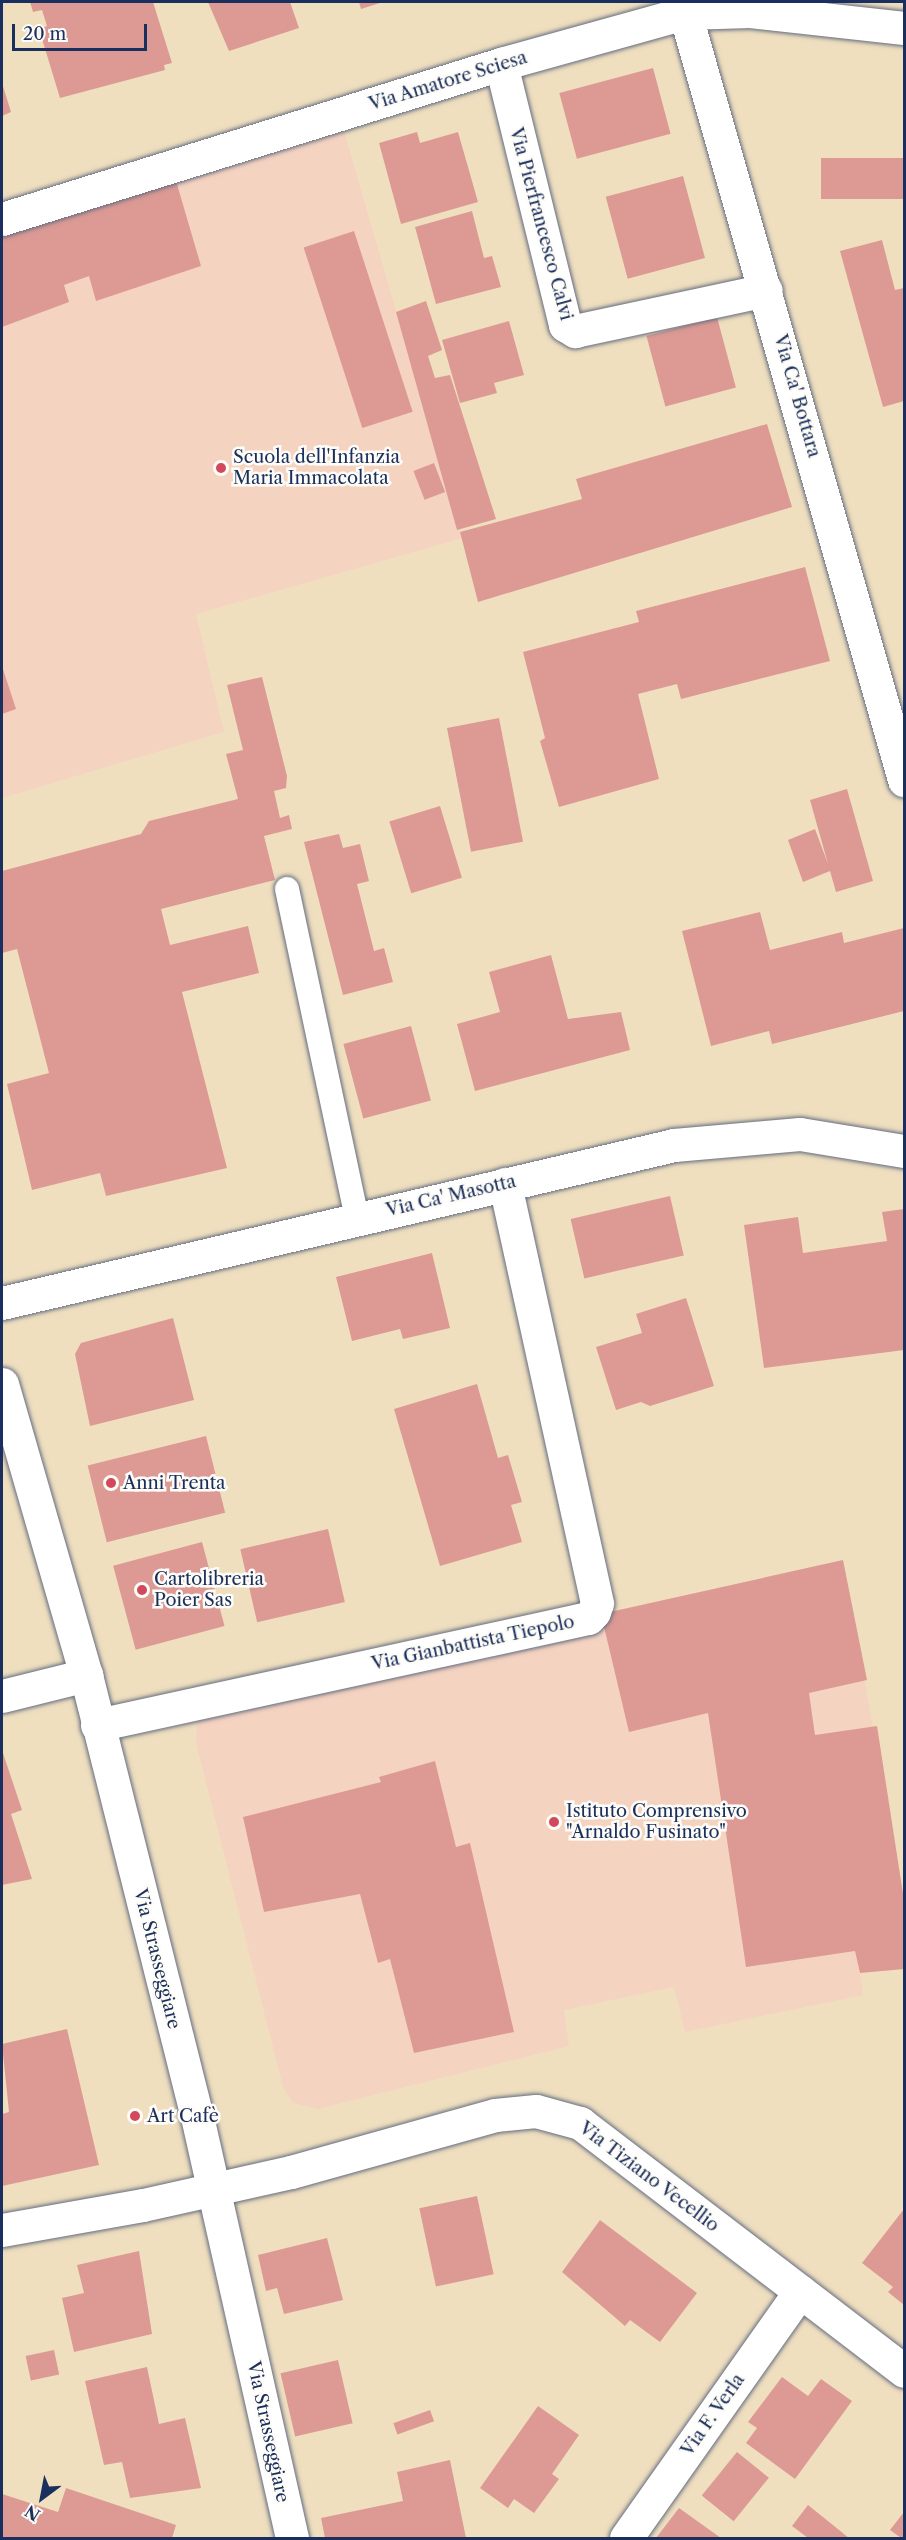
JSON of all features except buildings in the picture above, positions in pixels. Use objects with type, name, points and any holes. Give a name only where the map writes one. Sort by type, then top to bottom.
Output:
[{"type":"street","name":"Via Amatore Sciesa","points":[[2,219],[501,64],[685,13],[740,10],[904,28]]},
{"type":"street","name":"Via Ca' Bottara","points":[[685,13],[766,290],[904,780]]},
{"type":"street","name":"Via Pierfrancesco Calvi","points":[[501,64],[565,325],[574,331],[766,290]]},
{"type":"street","name":"Via Ca' Masotta","points":[[2,1303],[357,1218],[674,1146],[800,1134],[904,1151]]},
{"type":"street","name":"Via Gianbattista Tiepolo","points":[[97,1725],[588,1618],[594,1612],[597,1603],[505,1184]]},
{"type":"street","name":"Via Strasseggiare","points":[[2,1384],[86,1675],[214,2188],[292,2538]]},
{"type":"street","points":[[2,1696],[86,1675]]},
{"type":"street","name":"Via Tiziano Vecellio","points":[[2,2230],[214,2188],[495,2115],[536,2111],[580,2123],[904,2371]]},
{"type":"street","name":"Via F. Verla","points":[[626,2538],[800,2291]]},
{"type":"lane","points":[[286,889],[357,1218]]},
{"type":"shaded area","name":"Scuola dell'Infanzia Maria Immacolata","points":[[341,121],[462,538],[196,614],[224,732],[2,798],[2,230]]},
{"type":"shaded area","name":"Istituto Comprensivo \"Arnaldo Fusinato\"","points":[[843,1560],[904,1900],[904,1969],[860,1973],[863,1995],[685,2032],[674,1987],[564,2010],[569,2046],[318,2109],[293,2103],[283,2087],[196,1743],[197,1719],[601,1614]]},
{"type":"place","name":"Scuola dell'Infanzia Maria Immacolata","points":[[221,468]]},
{"type":"place","name":"Anni Trenta","points":[[111,1483]]},
{"type":"place","name":"Cartolibreria Poier Sas","points":[[142,1590]]},
{"type":"place","name":"Istituto Comprensivo \"Arnaldo Fusinato\"","points":[[554,1822]]},
{"type":"place","name":"Art Cafè","points":[[135,2116]]}]
